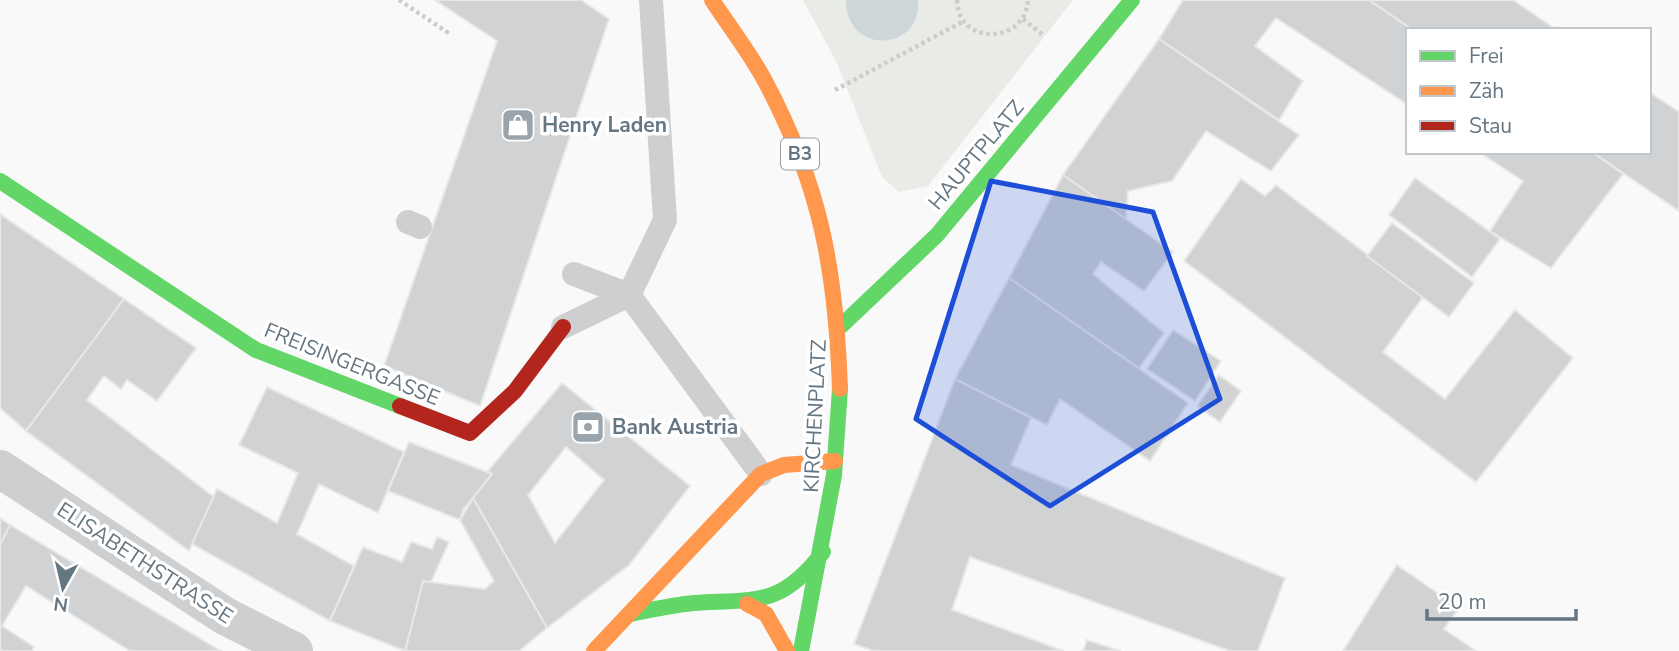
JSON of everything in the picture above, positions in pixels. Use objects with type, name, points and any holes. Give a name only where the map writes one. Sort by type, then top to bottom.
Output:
[{"type":"street","name":"KIRCHENPLATZ","points":[[712,0],[750,54],[787,122],[810,180],[835,274],[842,364],[835,461],[823,552],[801,651]]},
{"type":"street","name":"HAUPTPLATZ","points":[[841,326],[937,235],[1132,0]]},
{"type":"street","name":"FREISINGERGASSE","points":[[0,181],[256,350],[470,433],[516,391],[563,327]]},
{"type":"street","points":[[594,651],[761,474],[784,465],[835,461]]},
{"type":"street","name":"ELISABETHSTRASSE","points":[[0,469],[225,616],[294,651]]},
{"type":"street","points":[[630,614],[684,604],[747,604],[774,596],[807,576],[823,552]]},
{"type":"street","points":[[747,604],[766,614],[787,651]]},
{"type":"lane","points":[[563,327],[629,295],[665,220],[651,0]]},
{"type":"lane","points":[[574,274],[629,295],[761,474]]},
{"type":"path","points":[[399,0],[447,32],[444,35]]},
{"type":"path","points":[[957,0],[964,21],[977,32],[999,35],[1010,32],[1023,19],[1028,0]]},
{"type":"path","points":[[1023,19],[1050,41]]},
{"type":"path","points":[[835,90],[964,21]]},
{"type":"highlighted area","points":[[991,181],[1153,212],[1220,399],[1050,506],[916,419]]},
{"type":"shaded area","points":[[803,0],[1073,0],[928,186],[899,192],[882,177],[836,61]]},
{"type":"shaded area","points":[[846,0],[918,0],[916,17],[909,30],[897,37],[884,40],[870,38],[858,31],[849,18]]},
{"type":"building","points":[[435,0],[581,0],[609,19],[480,406],[384,366],[497,41]]},
{"type":"building","points":[[1183,0],[1369,0],[1410,28],[1406,28],[1406,104],[1276,18],[1255,46],[1303,81],[1279,120],[1159,39]]},
{"type":"building","points":[[1369,0],[1513,0],[1554,28],[1410,28]]},
{"type":"building","points":[[1159,39],[1299,135],[1271,171],[1206,131],[1172,181],[1128,191],[1126,220],[1063,175]]},
{"type":"building","points":[[1651,93],[1679,112],[1679,211],[1595,154],[1651,154]]},
{"type":"building","points":[[1482,154],[1595,154],[1623,174],[1551,268],[1490,231],[1523,181]]},
{"type":"building","points":[[1063,175],[1173,252],[1144,291],[1101,262],[1093,274],[1164,333],[1139,368],[1009,278]]},
{"type":"building","points":[[1415,178],[1500,239],[1472,277],[1389,215]]},
{"type":"building","points":[[1241,179],[1265,196],[1276,185],[1423,297],[1383,352],[1445,399],[1515,310],[1573,358],[1476,482],[1184,261]]},
{"type":"building","points":[[0,214],[124,299],[26,431],[0,408]]},
{"type":"building","points":[[1392,223],[1474,283],[1449,317],[1367,256]]},
{"type":"building","points":[[1009,278],[1188,403],[1150,461],[1060,399],[1047,425],[955,379]]},
{"type":"building","points":[[124,299],[196,348],[157,401],[127,380],[121,389],[104,376],[87,400],[214,497],[189,551],[26,431]]},
{"type":"building","points":[[1173,330],[1221,361],[1195,401],[1147,369]]},
{"type":"building","points":[[1219,375],[1241,391],[1220,422],[1197,406]]},
{"type":"building","points":[[955,379],[1031,418],[1011,465],[1285,578],[1258,651],[1230,651],[970,557],[952,610],[1064,651],[874,651],[854,644]]},
{"type":"building","points":[[562,383],[690,486],[629,565],[547,628],[473,498],[492,474],[487,472]],"holes":[[[566,447],[604,480],[555,543],[528,495]]]},
{"type":"building","points":[[267,387],[404,452],[378,513],[319,484],[297,534],[354,566],[330,621],[192,544],[217,489],[277,523],[298,473],[239,445]]},
{"type":"building","points":[[409,442],[492,474],[463,510],[460,520],[388,491]]},
{"type":"building","points":[[473,498],[547,628],[519,651],[405,651],[423,581],[485,589],[494,581],[460,520]]},
{"type":"building","points":[[0,518],[10,525],[0,545]]},
{"type":"building","points":[[10,525],[221,651],[130,651],[26,586],[2,626],[34,647],[32,651],[0,651],[0,545]]},
{"type":"building","points":[[437,537],[449,542],[431,582],[423,581],[405,651],[330,621],[363,547],[402,562],[411,542],[432,549]]},
{"type":"building","points":[[1397,565],[1459,608],[1444,629],[1476,651],[1343,651]]},
{"type":"building","points":[[1087,640],[1121,651],[1083,651]]},
{"type":"traffic: fast","points":[[841,326],[937,235],[1132,0]]},
{"type":"traffic: fast","points":[[0,181],[256,350],[400,406]]},
{"type":"traffic: fast","points":[[801,651],[834,475],[840,389]]},
{"type":"traffic: fast","points":[[630,614],[686,604],[766,597],[794,583],[823,552]]},
{"type":"traffic: slow","points":[[712,0],[765,81],[800,157],[812,193],[829,267],[840,389]]},
{"type":"traffic: slow","points":[[594,651],[761,474],[784,465],[835,461]]},
{"type":"traffic: slow","points":[[747,604],[766,614],[787,651]]},
{"type":"traffic: jam","points":[[400,406],[470,433],[515,391],[563,327]]},
{"type":"place","name":"Henry Laden","points":[[518,125]]},
{"type":"place","name":"Bank Austria","points":[[588,427]]}]
